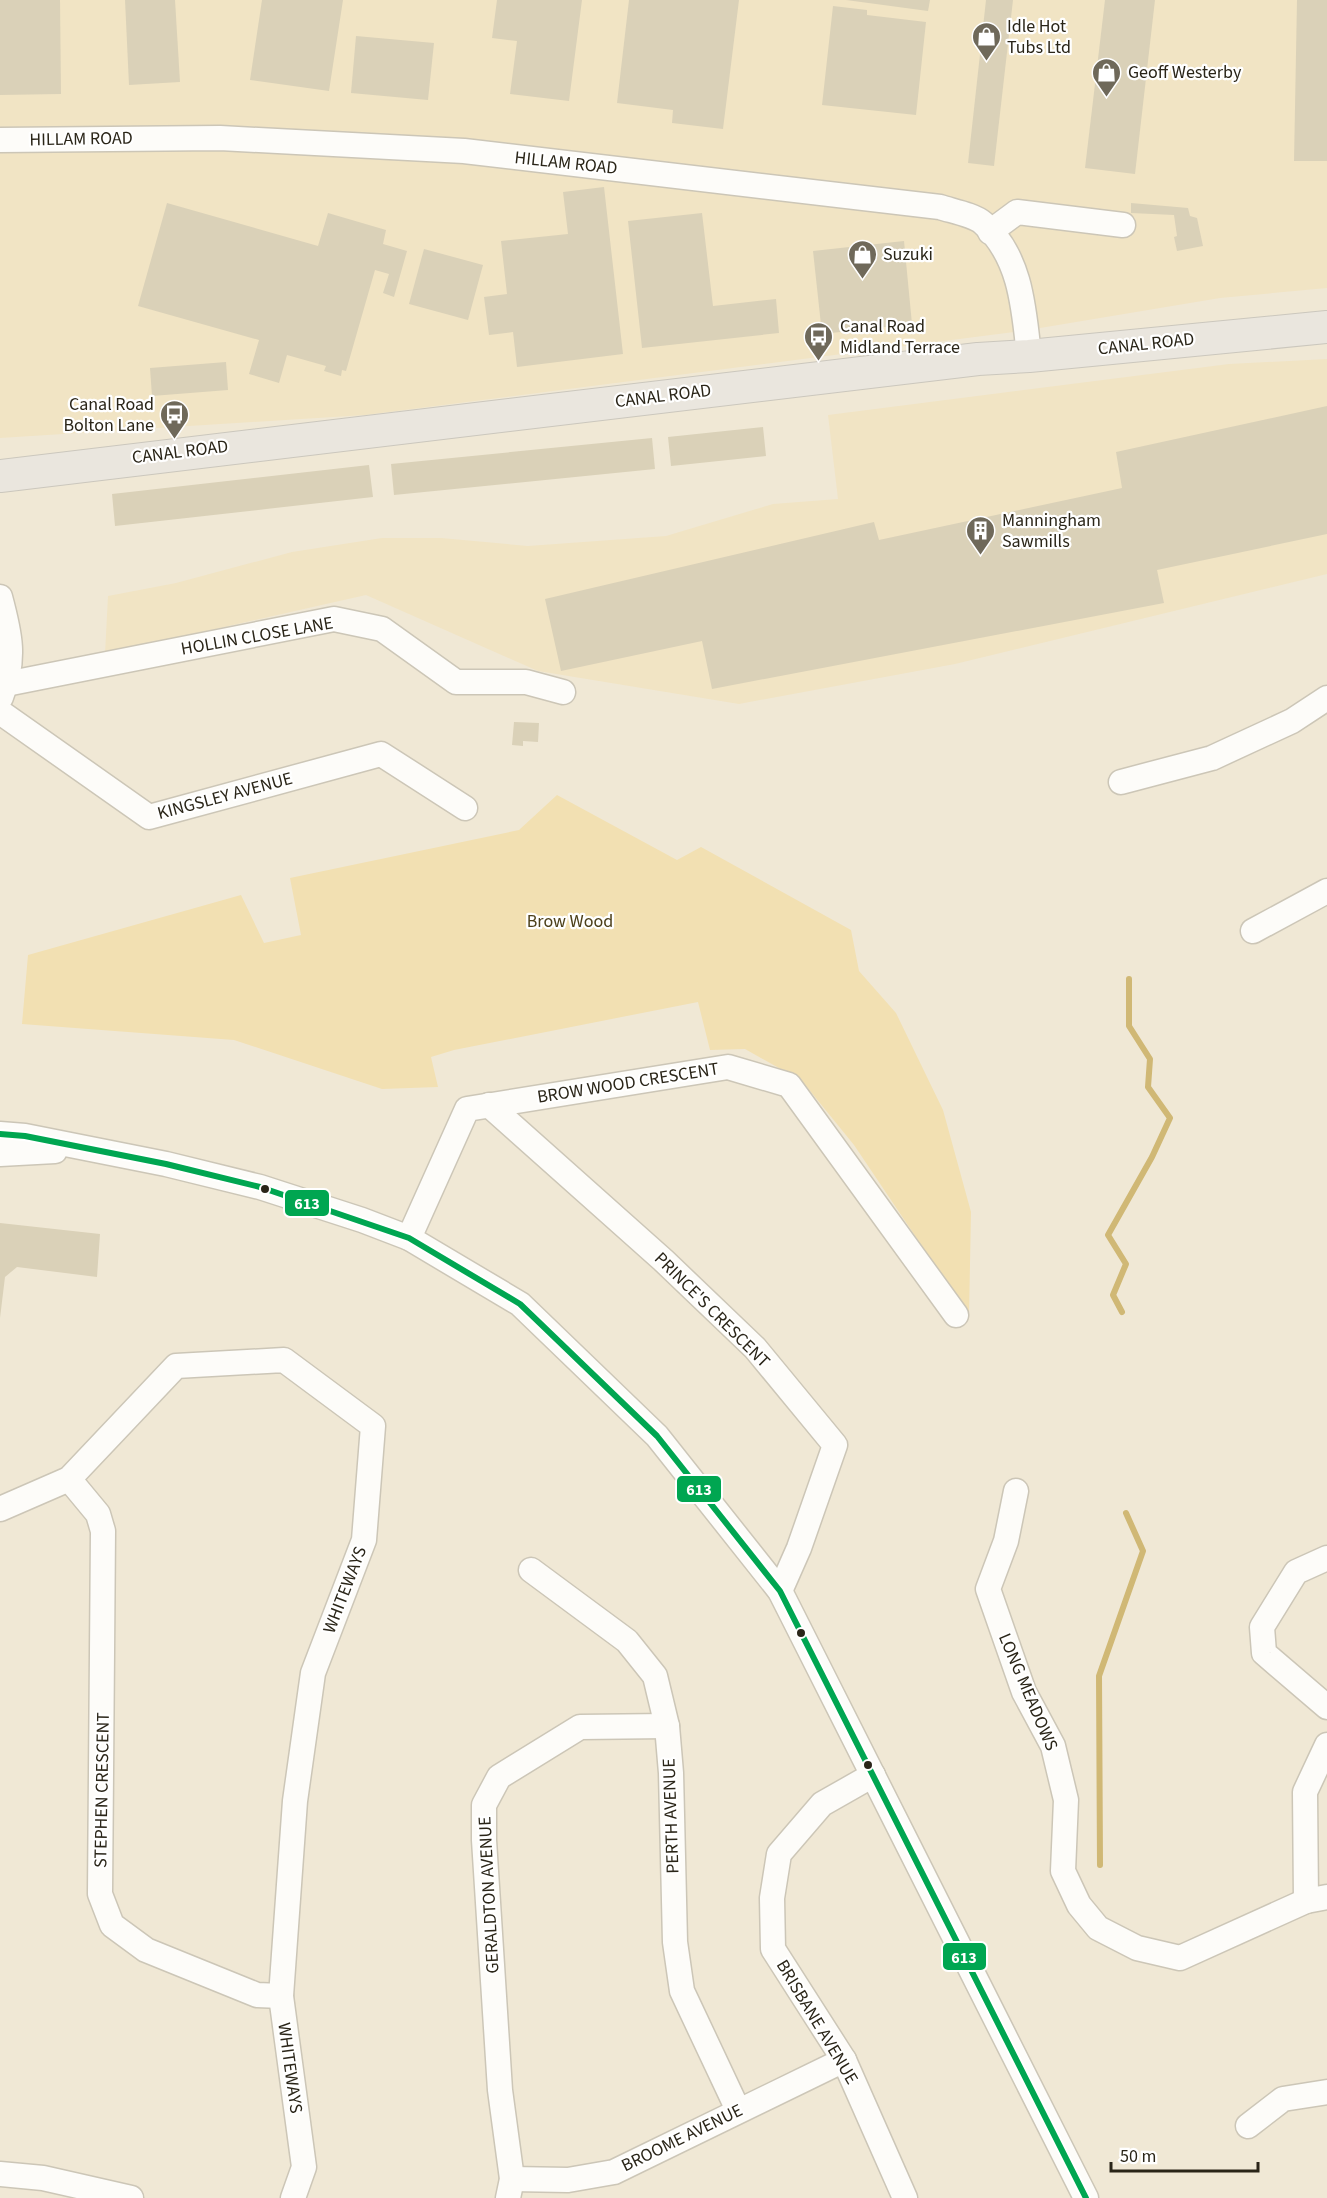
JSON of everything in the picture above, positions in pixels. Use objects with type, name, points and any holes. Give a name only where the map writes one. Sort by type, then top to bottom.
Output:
[{"type":"main road","name":"CANAL ROAD","points":[[0,476],[931,364],[1327,327]]},
{"type":"street","name":"HILLAM ROAD","points":[[0,140],[220,138],[464,152],[940,207],[982,222],[1012,260],[1023,305],[1029,356]]},
{"type":"street","points":[[990,232],[1017,212],[1123,225]]},
{"type":"street","points":[[0,597],[11,638],[3,692]]},
{"type":"street","name":"HOLLIN CLOSE LANE","points":[[3,692],[334,619],[382,629],[456,682],[526,681],[563,692]]},
{"type":"street","points":[[1121,782],[1212,758],[1292,721],[1327,698]]},
{"type":"street","name":"KINGSLEY AVENUE","points":[[0,712],[149,817],[381,754],[465,808]]},
{"type":"street","points":[[1253,931],[1327,891]]},
{"type":"street","name":"BROW WOOD CRESCENT","points":[[409,1238],[467,1109],[728,1067],[789,1085],[956,1315]]},
{"type":"street","name":"PRINCE'S CRESCENT","points":[[489,1105],[663,1260],[755,1348],[835,1445],[799,1548],[780,1592]]},
{"type":"street","points":[[0,1134],[25,1136],[90,1151],[166,1164],[260,1186],[409,1238],[520,1304],[657,1436],[780,1592],[1086,2198]]},
{"type":"street","points":[[0,1154],[90,1151]]},
{"type":"street","name":"WHITEWAYS","points":[[0,1509],[69,1479],[176,1366],[284,1360],[373,1426],[364,1540],[313,1673],[295,1801],[281,1996],[304,2167],[293,2198]]},
{"type":"street","name":"STEPHEN CRESCENT","points":[[69,1479],[98,1514],[104,1531],[100,1894],[112,1925],[146,1950],[257,1995],[281,1996]]},
{"type":"street","name":"LONG MEADOWS","points":[[1016,1491],[1006,1541],[988,1589],[1024,1692],[1053,1746],[1066,1800],[1063,1871],[1079,1905],[1098,1928],[1137,1948],[1180,1958],[1317,1899]]},
{"type":"street","points":[[1327,1558],[1296,1572],[1262,1627],[1264,1653],[1327,1707]]},
{"type":"street","name":"PERTH AVENUE","points":[[531,1570],[627,1641],[655,1676],[667,1726],[671,1773],[675,1941],[682,1991],[738,2110]]},
{"type":"street","name":"GERALDTON AVENUE","points":[[510,2189],[500,2090],[484,1840],[484,1805],[499,1777],[580,1727],[667,1726]]},
{"type":"street","points":[[1317,1899],[1305,1792],[1327,1745]]},
{"type":"street","name":"BRISBANE AVENUE","points":[[873,1775],[822,1804],[779,1854],[772,1898],[773,1949],[844,2060],[905,2198]]},
{"type":"street","name":"BROOME AVENUE","points":[[510,2189],[614,2172],[844,2060]]},
{"type":"street","points":[[1248,2126],[1283,2099],[1327,2092]]},
{"type":"street","points":[[0,2174],[43,2178],[131,2198]]},
{"type":"shaded area","points":[[0,0],[1327,0],[1327,288],[1220,298],[1022,331],[365,415],[0,438]]},
{"type":"shaded area","points":[[1327,359],[1327,574],[955,664],[739,704],[538,671],[366,595],[105,654],[108,596],[176,583],[292,552],[382,538],[441,538],[528,546],[666,536],[773,504],[838,499],[828,415],[1229,364]]},
{"type":"green space","name":"Brow Wood","points":[[557,795],[677,860],[701,847],[851,930],[859,971],[896,1013],[943,1110],[971,1212],[969,1316],[854,1145],[802,1081],[745,1049],[710,1050],[698,1002],[454,1050],[431,1057],[438,1087],[382,1089],[234,1040],[22,1024],[28,955],[241,895],[264,943],[301,935],[290,878],[519,830]]},
{"type":"building","points":[[0,0],[60,0],[61,94],[0,95]]},
{"type":"building","points":[[125,0],[175,0],[180,82],[129,85]]},
{"type":"building","points":[[262,0],[343,0],[329,91],[250,80]]},
{"type":"building","points":[[497,0],[582,0],[569,101],[510,94],[517,41],[492,38]]},
{"type":"building","points":[[629,0],[739,0],[723,129],[672,123],[673,110],[617,103]]},
{"type":"building","points":[[846,0],[930,0],[928,11]]},
{"type":"building","points":[[986,0],[1013,0],[994,166],[968,163]]},
{"type":"building","points":[[1105,0],[1155,0],[1135,174],[1085,168]]},
{"type":"building","points":[[1297,0],[1327,0],[1327,161],[1294,161]]},
{"type":"building","points":[[833,6],[867,10],[867,15],[926,22],[916,115],[822,105]]},
{"type":"building","points":[[356,36],[434,43],[428,100],[351,93]]},
{"type":"building","points":[[604,187],[623,354],[517,367],[513,332],[489,335],[484,297],[507,294],[501,241],[568,234],[563,192]]},
{"type":"building","points":[[167,203],[318,246],[328,213],[386,230],[383,244],[407,251],[394,297],[383,293],[389,274],[375,270],[346,371],[342,370],[341,376],[324,371],[326,366],[287,355],[279,383],[249,374],[259,340],[138,306]]},
{"type":"building","points":[[1131,203],[1188,208],[1190,216],[1197,218],[1203,246],[1177,251],[1174,237],[1177,236],[1174,215],[1131,213]]},
{"type":"building","points":[[702,213],[713,306],[776,299],[779,333],[642,348],[628,221]]},
{"type":"building","points":[[904,241],[912,324],[822,334],[813,251]]},
{"type":"building","points":[[424,249],[483,265],[468,320],[409,304]]},
{"type":"building","points":[[226,362],[228,390],[152,396],[150,368]]},
{"type":"building","name":"Manningham Sawmills","points":[[1327,406],[1327,534],[1157,570],[1164,603],[712,689],[702,641],[561,671],[545,599],[874,522],[879,540],[1122,488],[1116,452]]},
{"type":"building","points":[[763,427],[766,456],[671,466],[668,437]]},
{"type":"building","points":[[652,438],[655,469],[394,495],[391,464]]},
{"type":"building","points":[[369,465],[373,497],[115,526],[112,494]]},
{"type":"building","points":[[514,722],[539,723],[538,742],[523,741],[523,746],[512,745]]},
{"type":"building","points":[[0,1223],[100,1234],[97,1277],[17,1267],[5,1277],[0,1318]]},
{"type":"waterway","points":[[1122,1312],[1113,1295],[1126,1264],[1108,1235],[1152,1157],[1170,1118],[1148,1087],[1150,1059],[1129,1026],[1129,979]]},
{"type":"waterway","points":[[1100,1865],[1099,1676],[1143,1551],[1126,1513]]},
{"type":"transit line","name":"613","points":[[0,1134],[25,1136],[166,1164],[260,1187],[409,1238],[520,1304],[657,1436],[780,1591],[1086,2198]]},
{"type":"place","name":"Idle Hot Tubs Ltd","points":[[986,62]]},
{"type":"place","name":"Geoff Westerby","points":[[1107,98]]},
{"type":"place","name":"Suzuki","points":[[862,280]]},
{"type":"place","name":"Canal Road Midland Terrace","points":[[819,362]]},
{"type":"place","name":"Canal Road Bolton Lane","points":[[175,440]]},
{"type":"place","name":"Manningham Sawmills","points":[[981,556]]}]
